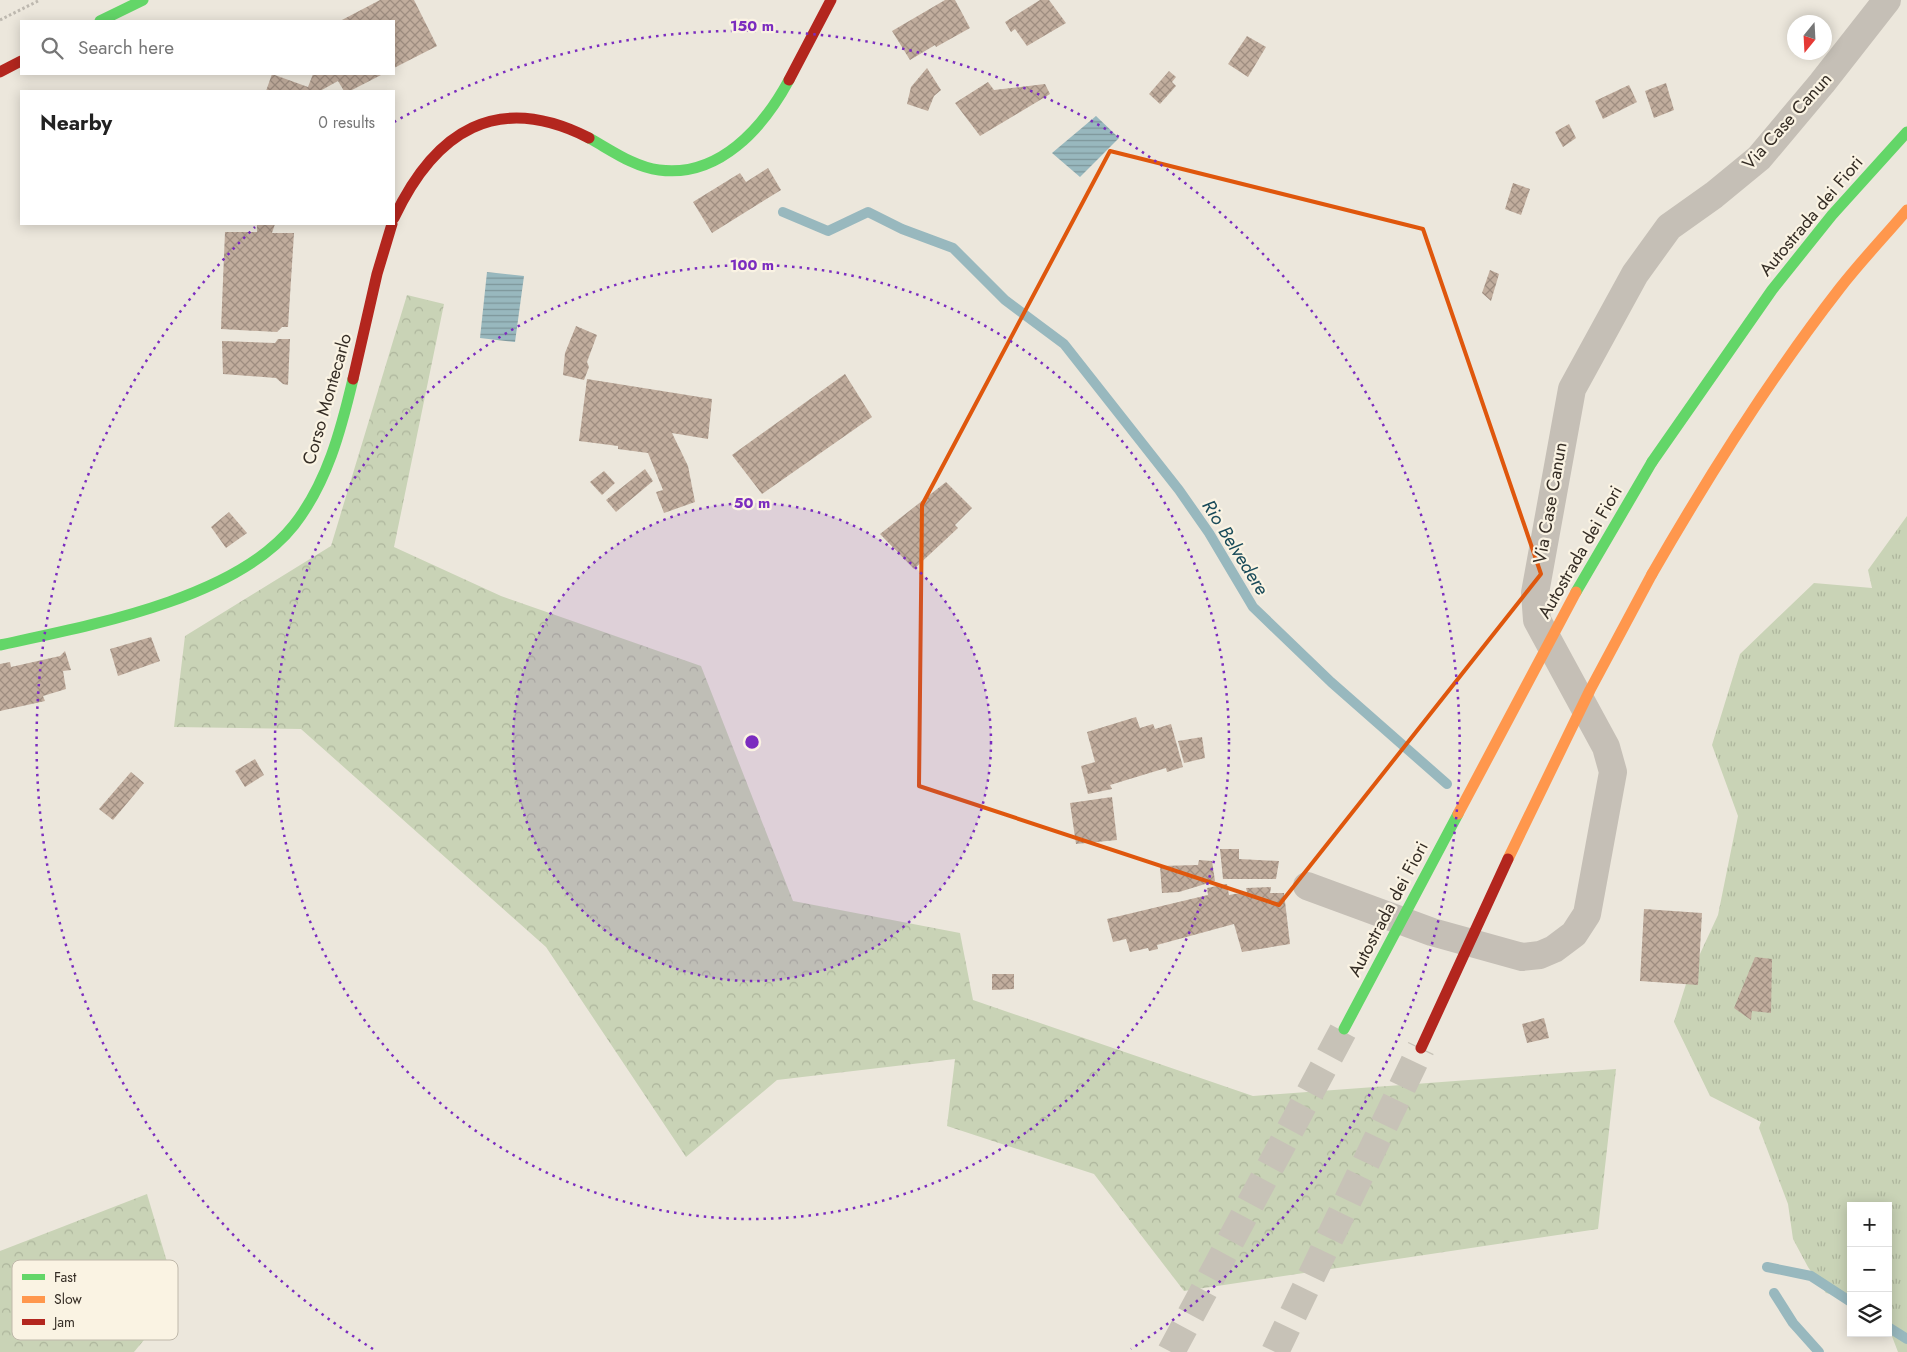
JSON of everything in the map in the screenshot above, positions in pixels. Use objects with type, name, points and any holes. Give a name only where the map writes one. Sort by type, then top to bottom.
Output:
[{"type":"main road","points":[[102,20],[143,0]]},
{"type":"main road","points":[[395,216],[415,176],[438,150],[471,128],[498,120],[524,118],[551,122],[582,136],[625,160],[649,168],[681,170],[715,160],[746,139],[772,109],[813,28],[831,0]]},
{"type":"main road","points":[[0,72],[20,62]]},
{"type":"main road","name":"Autostrada dei Fiori","points":[[1344,1029],[1558,624],[1652,462],[1735,339],[1790,266],[1844,200],[1907,132]]},
{"type":"main road","points":[[1421,1048],[1565,740],[1618,635],[1705,481],[1766,389],[1841,287],[1907,210]]},
{"type":"main road","name":"Corso Montecarlo","points":[[0,645],[74,628],[192,594],[250,566],[286,533],[311,501],[334,448],[350,394],[373,290],[392,225]]},
{"type":"street","name":"Via Case Canun","points":[[1307,886],[1432,932],[1522,957],[1540,955],[1554,949],[1574,934],[1587,914],[1613,772],[1606,747],[1537,620],[1534,593],[1572,389],[1635,274],[1669,227],[1714,195],[1759,158],[1822,83],[1887,0]]},
{"type":"path","points":[[0,20],[40,0]]},
{"type":"highlighted area","points":[[1110,151],[1423,229],[1541,574],[1279,905],[919,786],[922,505]]},
{"type":"green space","points":[[407,295],[444,304],[394,547],[501,596],[701,666],[793,901],[960,933],[973,1000],[1253,1096],[1616,1069],[1598,1229],[1184,1291],[1094,1174],[947,1126],[955,1059],[777,1080],[686,1157],[546,947],[301,729],[174,727],[185,636],[331,546]]},
{"type":"green space","points":[[1907,516],[1907,1352],[1898,1352],[1892,1336],[1892,1202],[1847,1202],[1847,1298],[1826,1293],[1808,1267],[1793,1239],[1788,1204],[1759,1128],[1761,1122],[1710,1096],[1674,1022],[1686,984],[1718,915],[1738,816],[1712,745],[1740,654],[1814,583],[1872,588],[1868,570]]},
{"type":"green space","points":[[147,1194],[166,1260],[12,1260],[12,1340],[144,1340],[134,1352],[0,1352],[0,1251]]},
{"type":"water","points":[[1096,116],[1119,138],[1080,177],[1052,153]]},
{"type":"water","points":[[487,272],[524,276],[515,342],[480,338]]},
{"type":"building","points":[[380,0],[414,0],[437,46],[395,67],[395,20],[342,20]]},
{"type":"building","points":[[945,0],[955,0],[970,28],[910,60],[892,31]]},
{"type":"building","points":[[1040,0],[1049,0],[1066,23],[1027,46],[1015,29],[1011,32],[1005,22]]},
{"type":"building","points":[[1247,36],[1266,47],[1248,77],[1228,64]]},
{"type":"building","points":[[927,68],[941,90],[934,96],[928,111],[907,104],[911,87]]},
{"type":"building","points":[[1169,71],[1176,77],[1172,82],[1176,86],[1160,104],[1149,94]]},
{"type":"building","points":[[272,75],[308,87],[313,75],[381,75],[352,90],[343,90],[338,81],[322,90],[266,90]]},
{"type":"building","points":[[988,82],[994,90],[1045,84],[1050,94],[980,136],[955,103]]},
{"type":"building","points":[[1666,83],[1674,110],[1654,118],[1645,91]]},
{"type":"building","points":[[1629,85],[1637,102],[1603,119],[1595,101]]},
{"type":"building","points":[[1569,124],[1576,138],[1563,147],[1555,132]]},
{"type":"building","points":[[768,168],[781,190],[712,233],[693,202],[740,173],[746,182]]},
{"type":"building","points":[[1513,183],[1530,189],[1521,215],[1505,209]]},
{"type":"building","points":[[257,225],[275,225],[272,233],[294,233],[288,327],[282,327],[277,332],[221,329],[225,232],[257,232]]},
{"type":"building","points":[[1490,270],[1499,274],[1491,301],[1482,293]]},
{"type":"building","points":[[576,326],[597,335],[587,362],[589,367],[584,380],[563,375],[565,353]]},
{"type":"building","points":[[278,339],[290,339],[288,385],[283,384],[276,378],[223,374],[222,341],[275,343]]},
{"type":"building","points":[[845,374],[872,417],[762,494],[732,455]]},
{"type":"building","points":[[587,379],[712,399],[708,439],[672,433],[688,466],[695,502],[664,513],[656,492],[663,490],[648,453],[618,449],[618,446],[579,441]]},
{"type":"building","points":[[645,469],[653,481],[616,512],[606,500]]},
{"type":"building","points":[[604,471],[615,483],[602,495],[590,482]]},
{"type":"building","points":[[946,482],[972,508],[955,525],[958,528],[914,569],[880,534]]},
{"type":"building","points":[[229,512],[247,533],[226,548],[211,527]]},
{"type":"building","points":[[151,637],[160,661],[118,676],[110,649]]},
{"type":"building","points":[[65,651],[71,670],[63,671],[66,689],[43,696],[45,701],[0,711],[0,664],[10,662],[11,667],[60,656]]},
{"type":"building","points":[[1136,717],[1140,728],[1153,724],[1155,729],[1171,724],[1183,767],[1167,772],[1166,768],[1110,785],[1112,789],[1088,794],[1081,766],[1095,762],[1087,732]]},
{"type":"building","points":[[1202,737],[1205,758],[1184,763],[1178,741]]},
{"type":"building","points":[[255,759],[264,775],[245,787],[235,771]]},
{"type":"building","points":[[131,772],[144,783],[113,820],[99,809]]},
{"type":"building","points":[[1112,797],[1117,840],[1076,844],[1070,803]]},
{"type":"building","points":[[1220,849],[1239,849],[1239,859],[1279,861],[1276,879],[1223,879]]},
{"type":"building","points":[[1199,860],[1212,861],[1215,881],[1179,892],[1162,893],[1160,866],[1198,865]]},
{"type":"building","points":[[1227,884],[1229,895],[1247,892],[1246,888],[1271,887],[1270,893],[1284,893],[1290,944],[1242,952],[1234,924],[1157,945],[1158,949],[1149,951],[1148,948],[1130,952],[1126,939],[1113,942],[1107,919],[1208,895],[1207,888]]},
{"type":"building","points":[[1644,909],[1702,913],[1698,985],[1640,981]]},
{"type":"building","points":[[1755,957],[1772,959],[1771,1013],[1752,1011],[1751,1020],[1734,1008]]},
{"type":"building","points":[[992,974],[1014,974],[1014,989],[992,990]]},
{"type":"building","points":[[1544,1018],[1549,1038],[1527,1043],[1522,1024]]},
{"type":"waterway","name":"Rio Belvedere","points":[[783,212],[828,231],[868,212],[902,229],[953,248],[1005,300],[1064,344],[1179,490],[1209,533],[1253,607],[1331,682],[1447,784]]},
{"type":"waterway","points":[[1767,1267],[1811,1276],[1847,1299]]},
{"type":"waterway","name":"Rio Belvedere","points":[[1774,1293],[1793,1323],[1819,1352]]},
{"type":"waterway","points":[[1892,1330],[1907,1339]]},
{"type":"tunnel","points":[[1171,1352],[1344,1029]]},
{"type":"tunnel","points":[[1275,1352],[1421,1048]]},
{"type":"traffic: fast","points":[[102,20],[143,0]]},
{"type":"traffic: fast","points":[[589,138],[623,157],[650,168],[681,170],[701,166],[720,158],[752,132],[766,115],[789,80]]},
{"type":"traffic: fast","points":[[1652,462],[1772,290],[1832,215],[1907,132]]},
{"type":"traffic: fast","points":[[0,645],[75,629],[158,606],[199,590],[236,572],[268,551],[294,525],[306,509],[324,474],[338,437],[353,379]]},
{"type":"traffic: fast","points":[[1576,592],[1652,462]]},
{"type":"traffic: fast","points":[[1344,1029],[1458,814]]},
{"type":"traffic: slow","points":[[1652,574],[1718,464],[1789,357],[1848,278],[1907,210]]},
{"type":"traffic: slow","points":[[1508,859],[1590,690],[1652,574]]},
{"type":"traffic: slow","points":[[1458,814],[1576,592]]},
{"type":"traffic: jam","points":[[789,80],[831,0]]},
{"type":"traffic: jam","points":[[0,72],[20,62]]},
{"type":"traffic: jam","points":[[395,216],[410,188],[429,162],[449,142],[472,128],[498,120],[525,118],[556,124],[589,138]]},
{"type":"traffic: jam","points":[[353,379],[377,274],[392,225]]},
{"type":"traffic: jam","points":[[1421,1048],[1508,859]]}]
